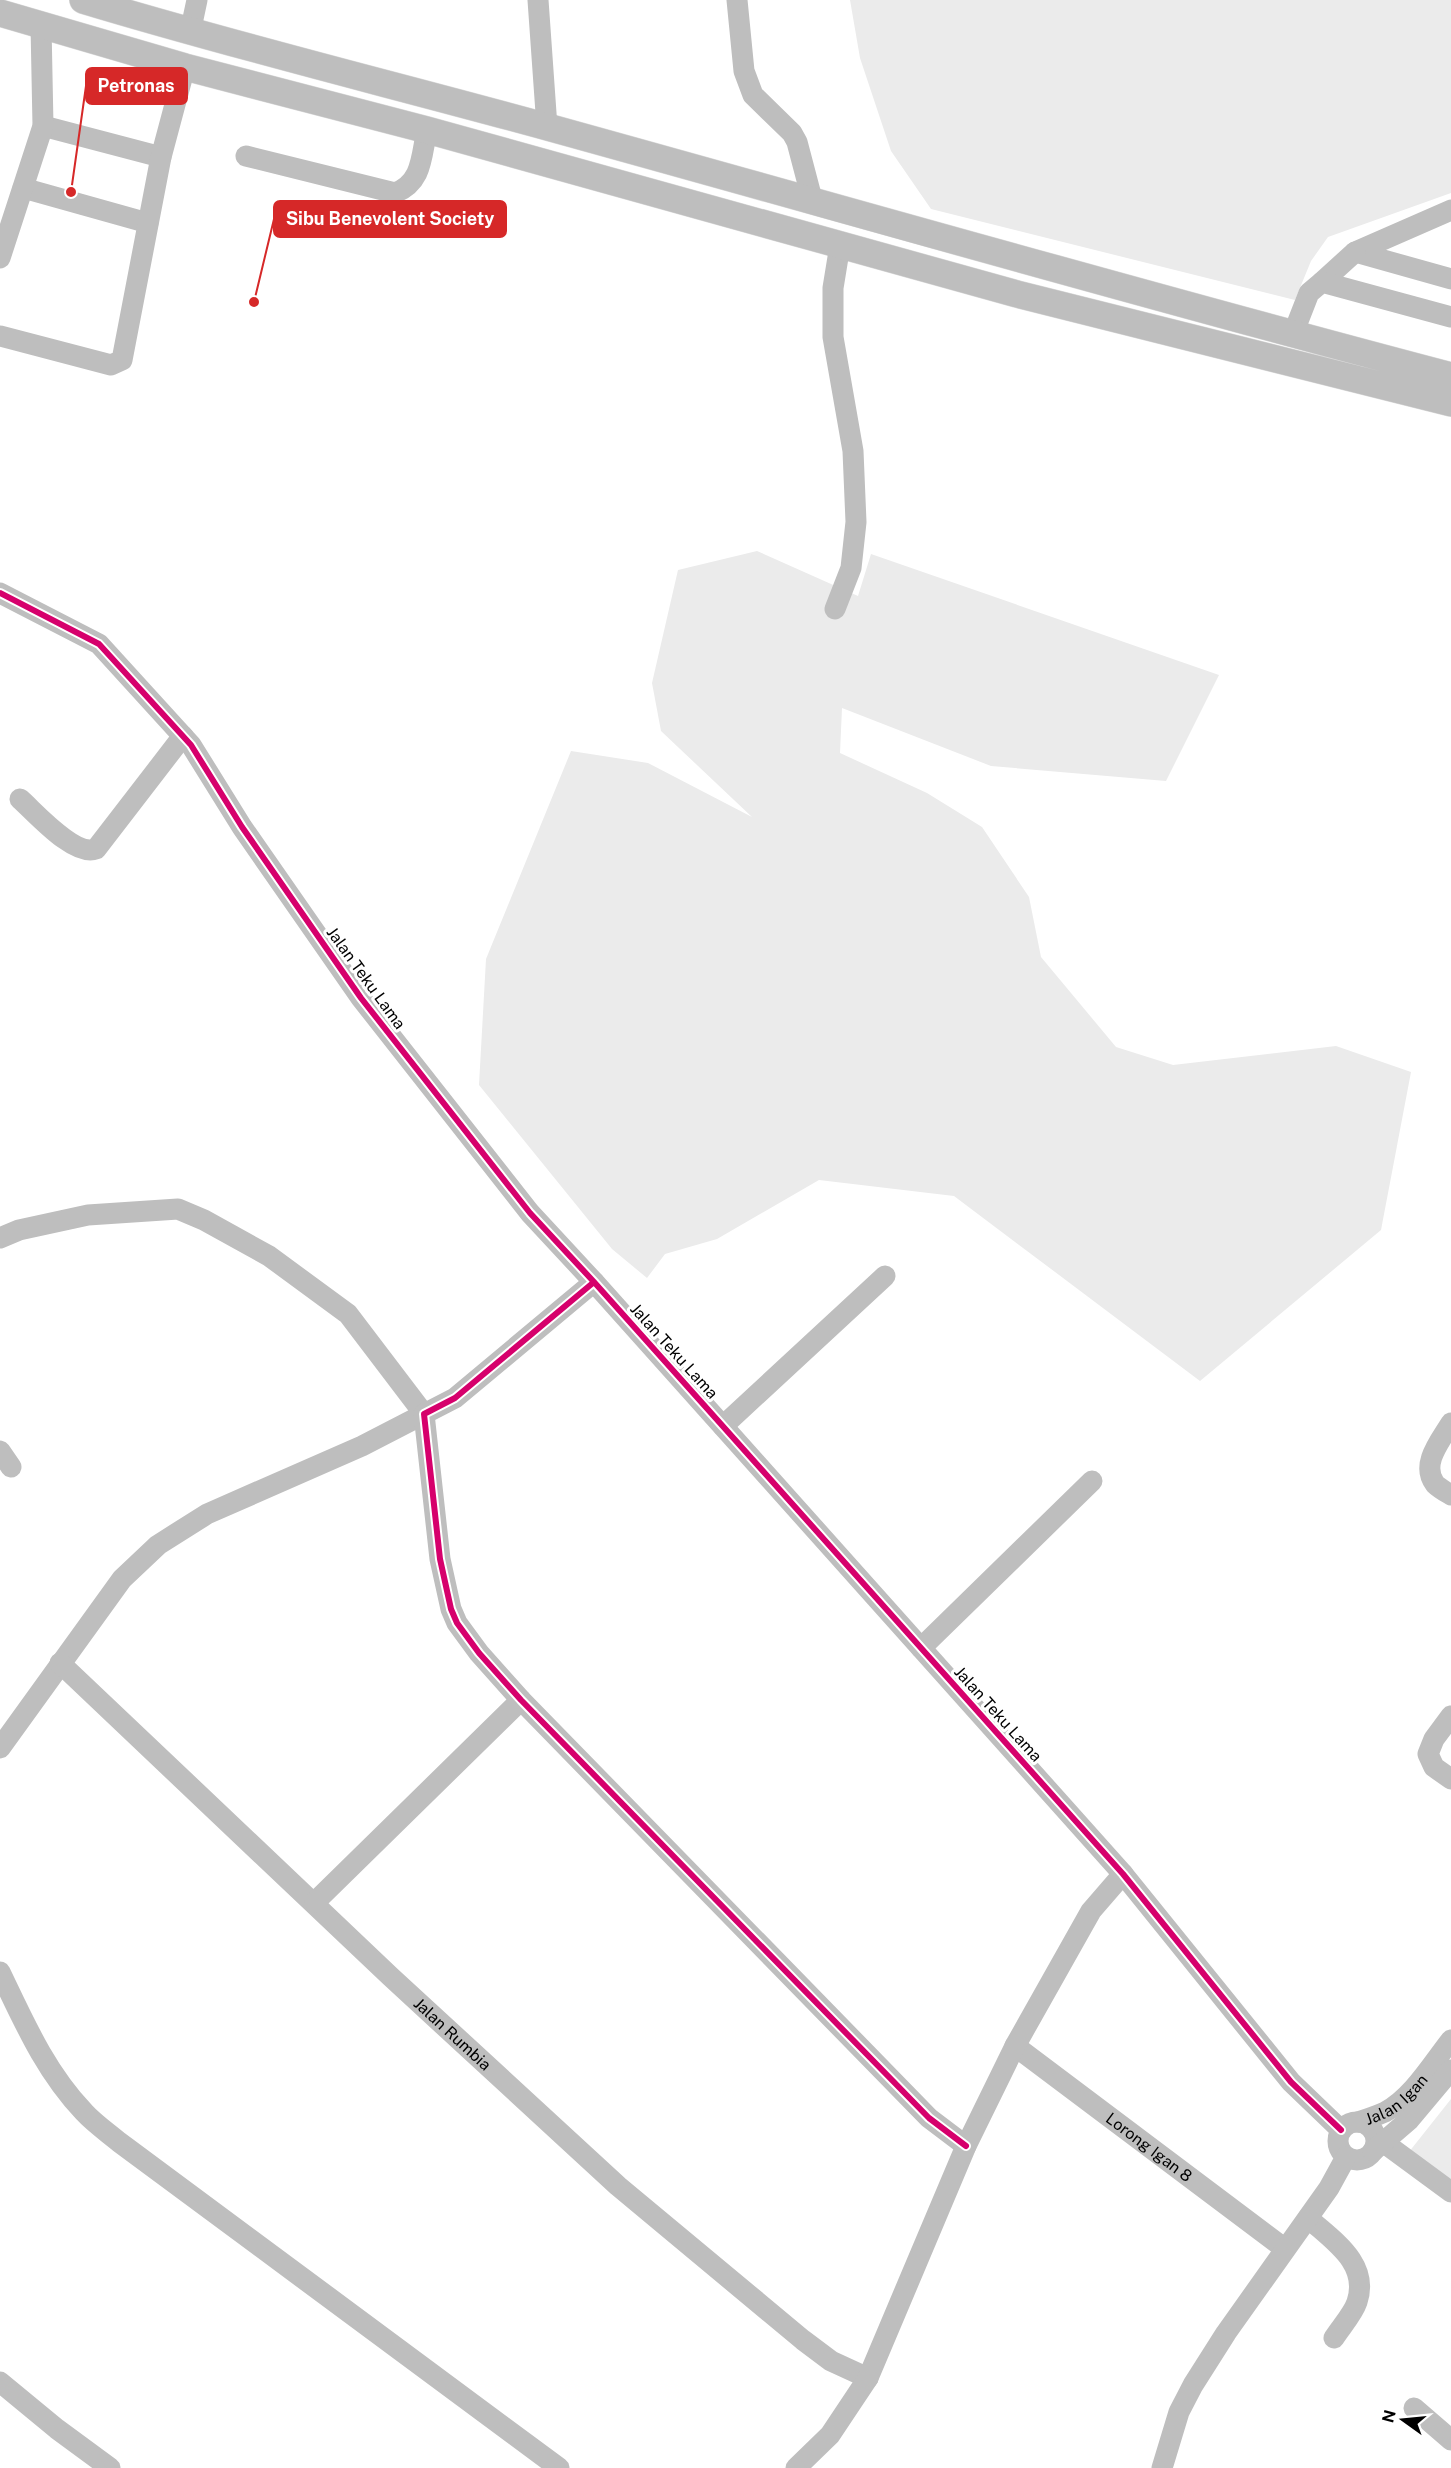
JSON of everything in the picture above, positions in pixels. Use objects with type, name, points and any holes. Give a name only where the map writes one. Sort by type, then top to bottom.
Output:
[{"type":"main road","points":[[83,0],[190,33],[812,199],[1451,376]]},
{"type":"main road","points":[[0,13],[185,67],[427,130],[1017,294],[1451,403]]},
{"type":"street","points":[[190,33],[197,0]]},
{"type":"street","points":[[538,0],[547,127]]},
{"type":"street","points":[[737,0],[744,71],[753,95],[792,133],[797,142],[812,199]]},
{"type":"street","points":[[0,258],[43,126],[41,25]]},
{"type":"street","points":[[0,336],[105,364],[111,365],[123,360],[161,157],[185,67]]},
{"type":"street","points":[[43,126],[161,157]]},
{"type":"street","points":[[246,156],[395,193],[408,188],[417,177],[427,130]]},
{"type":"street","points":[[22,188],[148,223]]},
{"type":"street","points":[[1293,334],[1309,293],[1355,252],[1451,210]]},
{"type":"street","points":[[835,609],[852,568],[856,522],[853,451],[833,337],[833,288],[840,245]]},
{"type":"street","points":[[1355,252],[1451,279]]},
{"type":"street","points":[[1322,282],[1451,318]]},
{"type":"street","points":[[1393,387],[1444,411],[1451,418]]},
{"type":"street","name":"Jalan Teku Lama","points":[[0,593],[99,644],[191,745],[242,827],[361,998],[530,1213],[1123,1874],[1291,2082],[1350,2126]]},
{"type":"street","points":[[20,799],[73,846],[89,852],[96,849],[183,736]]},
{"type":"street","points":[[0,1238],[19,1230],[87,1215],[178,1209],[204,1220],[269,1256],[348,1314],[424,1414],[440,1559],[451,1609],[457,1623],[479,1653],[521,1700],[930,2118],[966,2146]]},
{"type":"street","points":[[723,1426],[885,1276]]},
{"type":"street","points":[[0,1748],[122,1579],[158,1545],[207,1514],[362,1446],[455,1398],[594,1282]]},
{"type":"street","points":[[1451,1423],[1431,1455],[1430,1471],[1436,1484],[1451,1495]]},
{"type":"street","points":[[921,1648],[1092,1481]]},
{"type":"street","name":"Jalan Rumbia","points":[[60,1663],[315,1902],[400,1986],[627,2193],[803,2340],[831,2361],[868,2378]]},
{"type":"street","points":[[315,1902],[521,1700]]},
{"type":"street","points":[[1451,1716],[1434,1739],[1428,1754],[1434,1767],[1451,1779]]},
{"type":"street","points":[[796,2468],[830,2435],[868,2378],[966,2146],[1015,2046],[1091,1911],[1123,1874]]},
{"type":"street","points":[[0,1972],[37,2049],[61,2085],[84,2113],[119,2142],[559,2468]]},
{"type":"street","name":"Jalan Igan","points":[[1350,2126],[1385,2112],[1396,2104],[1413,2087],[1451,2040]]},
{"type":"street","name":"Lorong Igan 8","points":[[1015,2046],[1285,2249]]},
{"type":"street","name":"Jalan Igan","points":[[1378,2147],[1409,2120],[1451,2070]]},
{"type":"street","points":[[1378,2147],[1369,2156],[1358,2160],[1346,2157],[1339,2148],[1338,2142],[1350,2126],[1365,2123],[1374,2133],[1375,2145],[1451,2192]]},
{"type":"street","points":[[1162,2468],[1179,2412],[1193,2385],[1226,2333],[1329,2188],[1346,2157]]},
{"type":"street","points":[[1308,2218],[1349,2255],[1360,2276],[1357,2302],[1334,2338]]},
{"type":"street","points":[[2,2389],[110,2468]]},
{"type":"street","points":[[1414,2408],[1451,2440]]},
{"type":"shaded area","points":[[850,0],[1451,0],[1451,193],[1328,237],[1311,261],[1295,300],[931,209],[891,151],[860,58]]},
{"type":"shaded area","points":[[757,551],[858,596],[871,554],[1219,675],[1166,781],[991,766],[842,708],[840,753],[927,793],[982,827],[1029,897],[1041,957],[1116,1047],[1173,1065],[1336,1046],[1411,1072],[1381,1230],[1200,1381],[954,1196],[819,1180],[717,1239],[665,1254],[647,1278],[612,1249],[479,1085],[486,959],[571,751],[648,763],[752,817],[661,731],[652,683],[678,570]]},
{"type":"shaded area","points":[[1451,2099],[1451,2201],[1401,2162]]},
{"type":"cycle path","points":[[0,593],[99,644],[191,745],[242,827],[361,998],[530,1213],[1123,1874],[1291,2082],[1341,2130]]},
{"type":"cycle path","points":[[594,1282],[455,1398],[424,1414],[440,1559],[451,1609],[457,1623],[479,1653],[521,1700],[929,2118],[966,2146]]},
{"type":"place","name":"Petronas","points":[[71,192]]},
{"type":"place","name":"Sibu Benevolent Society","points":[[254,302]]}]
